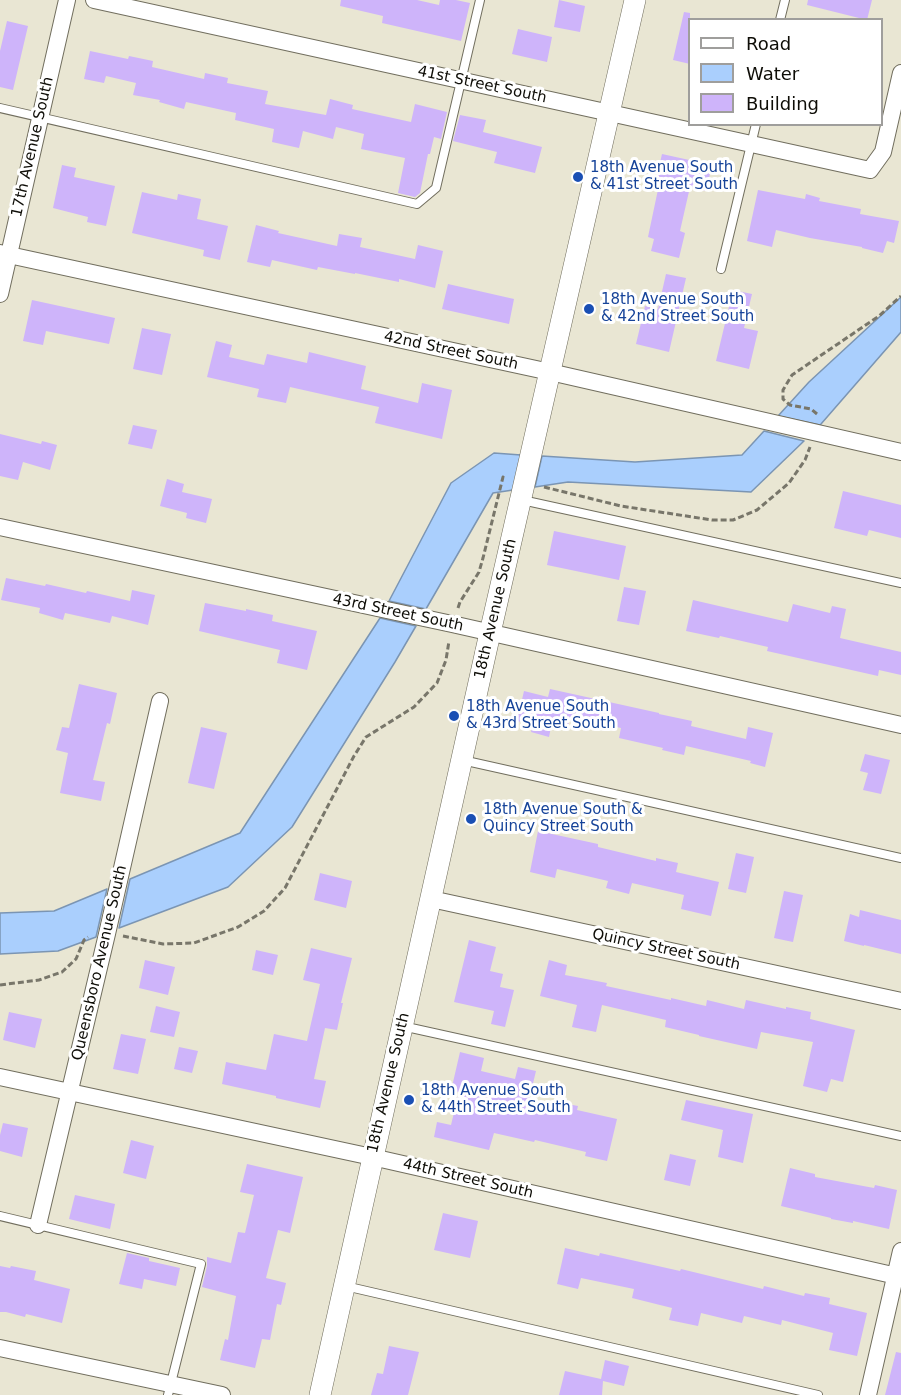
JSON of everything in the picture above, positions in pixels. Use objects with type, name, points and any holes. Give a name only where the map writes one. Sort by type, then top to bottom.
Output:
[{"type":"street","name":"17th Avenue South","points":[[0,294],[5,254],[67,0]]},
{"type":"street","name":"41st Street South","points":[[94,0],[870,170],[883,152],[901,73]]},
{"type":"street","name":"18th Avenue South","points":[[320,1395],[490,633],[635,0]]},
{"type":"street","name":"42nd Street South","points":[[5,254],[550,372],[901,452]]},
{"type":"street","name":"43rd Street South","points":[[0,527],[901,725]]},
{"type":"street","name":"Queensboro Avenue South","points":[[38,1225],[160,700]]},
{"type":"street","name":"Quincy Street South","points":[[431,899],[901,1001]]},
{"type":"street","name":"44th Street South","points":[[0,1077],[372,1157],[898,1277]]},
{"type":"street","points":[[868,1395],[898,1277],[901,1251]]},
{"type":"street","points":[[0,1348],[170,1390],[222,1395]]},
{"type":"lane","points":[[0,108],[417,204],[436,188],[480,0]]},
{"type":"lane","points":[[780,18],[785,0]]},
{"type":"lane","points":[[722,268],[756,126]]},
{"type":"lane","points":[[521,500],[901,583]]},
{"type":"lane","points":[[462,759],[901,858]]},
{"type":"lane","points":[[402,1026],[901,1136]]},
{"type":"lane","points":[[0,1216],[201,1264],[170,1390]]},
{"type":"lane","points":[[344,1286],[818,1395]]},
{"type":"water","points":[[901,297],[901,332],[820,425],[778,416],[809,382]]},
{"type":"water","points":[[764,431],[804,441],[751,492],[568,482],[535,487],[542,456],[635,462],[742,455]]},
{"type":"water","points":[[494,453],[521,455],[513,490],[493,493],[426,609],[389,601],[451,483]]},
{"type":"water","points":[[380,618],[416,626],[292,827],[228,887],[119,928],[130,879],[240,833]]},
{"type":"water","points":[[107,889],[96,937],[58,951],[0,954],[0,913],[54,911]]},
{"type":"building","points":[[341,0],[417,0],[439,5],[440,0],[470,3],[461,41],[382,23],[383,16],[340,6]]},
{"type":"building","points":[[559,0],[585,6],[580,32],[554,27]]},
{"type":"building","points":[[808,0],[872,0],[868,18],[807,5]]},
{"type":"building","points":[[684,12],[690,13],[690,18],[688,18],[688,64],[673,60]]},
{"type":"building","points":[[7,21],[28,26],[13,90],[0,87],[0,51]]},
{"type":"building","points":[[518,29],[552,37],[547,62],[512,54]]},
{"type":"building","points":[[90,51],[128,59],[129,56],[153,61],[152,67],[204,79],[205,73],[228,78],[227,83],[268,91],[265,104],[326,115],[330,99],[353,105],[352,109],[411,122],[415,104],[447,112],[441,139],[434,137],[420,193],[415,197],[398,193],[405,158],[361,149],[364,134],[336,127],[333,139],[303,131],[299,148],[272,142],[274,129],[235,120],[236,113],[186,102],[184,109],[159,102],[160,100],[133,95],[136,83],[106,76],[104,83],[84,79]]},
{"type":"building","points":[[460,115],[486,120],[483,132],[542,147],[535,173],[494,163],[497,152],[453,141]]},
{"type":"building","points":[[662,154],[712,165],[706,191],[690,187],[680,231],[685,233],[679,258],[651,251],[654,239],[648,237],[660,180],[656,180]]},
{"type":"building","points":[[62,165],[76,168],[74,177],[115,186],[106,226],[87,222],[88,217],[53,208]]},
{"type":"building","points":[[758,190],[805,199],[806,194],[820,198],[819,201],[861,209],[860,214],[899,221],[894,243],[887,241],[883,253],[776,230],[772,247],[747,241]]},
{"type":"building","points":[[142,192],[177,200],[178,194],[201,199],[197,219],[228,226],[220,260],[203,256],[204,250],[132,233]]},
{"type":"building","points":[[256,225],[279,231],[278,233],[337,246],[339,234],[362,238],[360,247],[415,259],[418,245],[443,251],[435,288],[399,279],[399,282],[318,267],[317,270],[272,260],[270,267],[247,262]]},
{"type":"building","points":[[666,274],[686,278],[669,352],[636,344],[645,306],[658,309]]},
{"type":"building","points":[[448,284],[514,299],[509,324],[442,309]]},
{"type":"building","points":[[733,290],[752,294],[744,328],[758,331],[749,369],[716,361]]},
{"type":"building","points":[[32,300],[115,318],[109,344],[46,331],[43,345],[23,341]]},
{"type":"building","points":[[142,328],[171,334],[162,375],[133,369]]},
{"type":"building","points":[[216,341],[232,345],[229,357],[264,365],[267,354],[307,363],[309,352],[366,366],[361,389],[418,403],[422,383],[452,390],[442,439],[375,423],[379,407],[290,387],[286,403],[257,397],[259,389],[207,377]]},
{"type":"building","points":[[133,425],[157,430],[152,449],[128,444]]},
{"type":"building","points":[[0,434],[41,444],[42,441],[57,445],[50,470],[23,462],[18,480],[0,476]]},
{"type":"building","points":[[167,479],[184,484],[182,492],[212,499],[206,523],[186,518],[187,513],[160,506]]},
{"type":"building","points":[[843,491],[901,505],[901,538],[869,530],[867,536],[834,528]]},
{"type":"building","points":[[554,531],[626,546],[619,580],[547,565]]},
{"type":"building","points":[[6,578],[86,593],[87,591],[130,601],[132,590],[155,595],[148,625],[112,616],[110,623],[65,613],[63,620],[39,613],[40,608],[1,600]]},
{"type":"building","points":[[624,587],[646,591],[639,625],[617,621]]},
{"type":"building","points":[[693,600],[788,622],[793,604],[830,613],[832,606],[846,609],[840,638],[901,652],[901,675],[879,670],[878,676],[767,651],[768,647],[686,631]]},
{"type":"building","points":[[205,603],[273,615],[272,621],[317,631],[307,670],[277,663],[280,650],[199,631]]},
{"type":"building","points":[[79,684],[117,693],[93,780],[105,782],[101,801],[60,793],[68,753],[56,750],[62,727],[69,728]]},
{"type":"building","points":[[550,689],[692,721],[691,726],[746,739],[748,727],[773,733],[765,767],[750,763],[751,761],[686,746],[684,755],[662,750],[663,748],[619,738],[621,728],[570,717],[567,730],[551,727],[549,737],[531,732],[533,725],[517,721],[524,691],[548,697]]},
{"type":"building","points":[[201,727],[227,733],[214,789],[188,783]]},
{"type":"building","points":[[865,754],[890,760],[881,794],[863,790],[868,773],[860,771]]},
{"type":"building","points":[[538,831],[598,844],[598,847],[656,861],[656,858],[678,863],[676,872],[719,882],[711,916],[681,909],[684,895],[632,883],[629,894],[606,888],[608,881],[557,869],[555,878],[530,872]]},
{"type":"building","points":[[736,853],[754,857],[746,893],[728,889]]},
{"type":"building","points":[[320,873],[352,881],[346,908],[314,900]]},
{"type":"building","points":[[784,891],[803,895],[793,942],[774,938]]},
{"type":"building","points":[[860,910],[901,920],[901,954],[844,941],[850,914],[859,917]]},
{"type":"building","points":[[469,940],[496,947],[490,971],[503,974],[500,987],[514,990],[505,1027],[491,1024],[494,1011],[454,1002]]},
{"type":"building","points":[[311,948],[352,958],[337,1030],[325,1028],[314,1079],[326,1081],[320,1108],[222,1084],[226,1062],[266,1070],[274,1034],[307,1041],[320,984],[303,980]]},
{"type":"building","points":[[256,950],[278,955],[273,975],[252,970]]},
{"type":"building","points":[[145,960],[175,967],[168,995],[139,988]]},
{"type":"building","points":[[549,960],[567,965],[565,975],[607,983],[606,986],[706,1006],[707,1000],[744,1009],[746,1000],[786,1009],[786,1007],[811,1012],[810,1019],[855,1030],[843,1082],[831,1079],[827,1092],[803,1086],[813,1042],[761,1032],[757,1049],[665,1027],[666,1020],[602,1005],[596,1032],[572,1027],[577,1005],[540,996]]},
{"type":"building","points":[[156,1006],[180,1012],[174,1037],[150,1032]]},
{"type":"building","points":[[9,1012],[42,1019],[35,1048],[3,1040]]},
{"type":"building","points":[[121,1034],[146,1039],[138,1074],[113,1069]]},
{"type":"building","points":[[179,1047],[198,1051],[192,1073],[174,1069]]},
{"type":"building","points":[[460,1052],[484,1058],[481,1071],[515,1079],[518,1067],[536,1071],[527,1108],[554,1114],[557,1102],[578,1106],[577,1110],[617,1119],[607,1161],[585,1156],[586,1152],[494,1133],[489,1150],[434,1137],[437,1122],[451,1125],[459,1092],[451,1091]]},
{"type":"building","points":[[686,1100],[753,1114],[743,1163],[718,1157],[723,1130],[681,1120]]},
{"type":"building","points":[[3,1123],[28,1128],[22,1157],[0,1151]]},
{"type":"building","points":[[131,1140],[154,1146],[146,1179],[123,1173]]},
{"type":"building","points":[[670,1154],[696,1160],[690,1186],[664,1180]]},
{"type":"building","points":[[247,1164],[303,1177],[290,1233],[278,1230],[266,1278],[286,1283],[281,1305],[277,1304],[270,1340],[262,1339],[255,1368],[220,1360],[225,1339],[228,1340],[236,1296],[202,1287],[207,1257],[231,1263],[238,1232],[245,1233],[254,1195],[240,1192]]},
{"type":"building","points":[[790,1168],[815,1174],[815,1177],[897,1190],[889,1229],[831,1219],[781,1206]]},
{"type":"building","points":[[75,1195],[115,1204],[110,1229],[69,1219]]},
{"type":"building","points":[[443,1213],[478,1221],[470,1258],[434,1250]]},
{"type":"building","points":[[565,1248],[599,1256],[600,1253],[680,1271],[681,1269],[763,1289],[764,1286],[804,1296],[805,1293],[830,1298],[829,1304],[867,1313],[857,1356],[829,1350],[833,1333],[782,1320],[781,1325],[744,1316],[742,1323],[701,1313],[698,1326],[669,1320],[672,1308],[632,1298],[634,1289],[581,1278],[578,1289],[557,1284]]},
{"type":"building","points":[[127,1253],[180,1268],[176,1286],[144,1279],[142,1289],[119,1284]]},
{"type":"building","points":[[0,1266],[36,1271],[34,1280],[70,1289],[62,1323],[26,1314],[25,1317],[0,1312]]},
{"type":"building","points":[[389,1346],[419,1352],[408,1395],[371,1395],[377,1373],[383,1374]]},
{"type":"building","points":[[896,1352],[901,1353],[901,1395],[885,1395]]},
{"type":"building","points":[[605,1360],[629,1366],[624,1386],[603,1381],[602,1395],[559,1395],[565,1371],[601,1379]]},
{"type":"place","name":"18th Avenue South & 41st Street South","points":[[578,177]]},
{"type":"place","name":"18th Avenue South & 42nd Street South","points":[[589,309]]},
{"type":"place","name":"18th Avenue South & 43rd Street South","points":[[454,716]]},
{"type":"place","name":"18th Avenue South & Quincy Street South","points":[[471,819]]},
{"type":"place","name":"18th Avenue South & 44th Street South","points":[[409,1100]]}]
